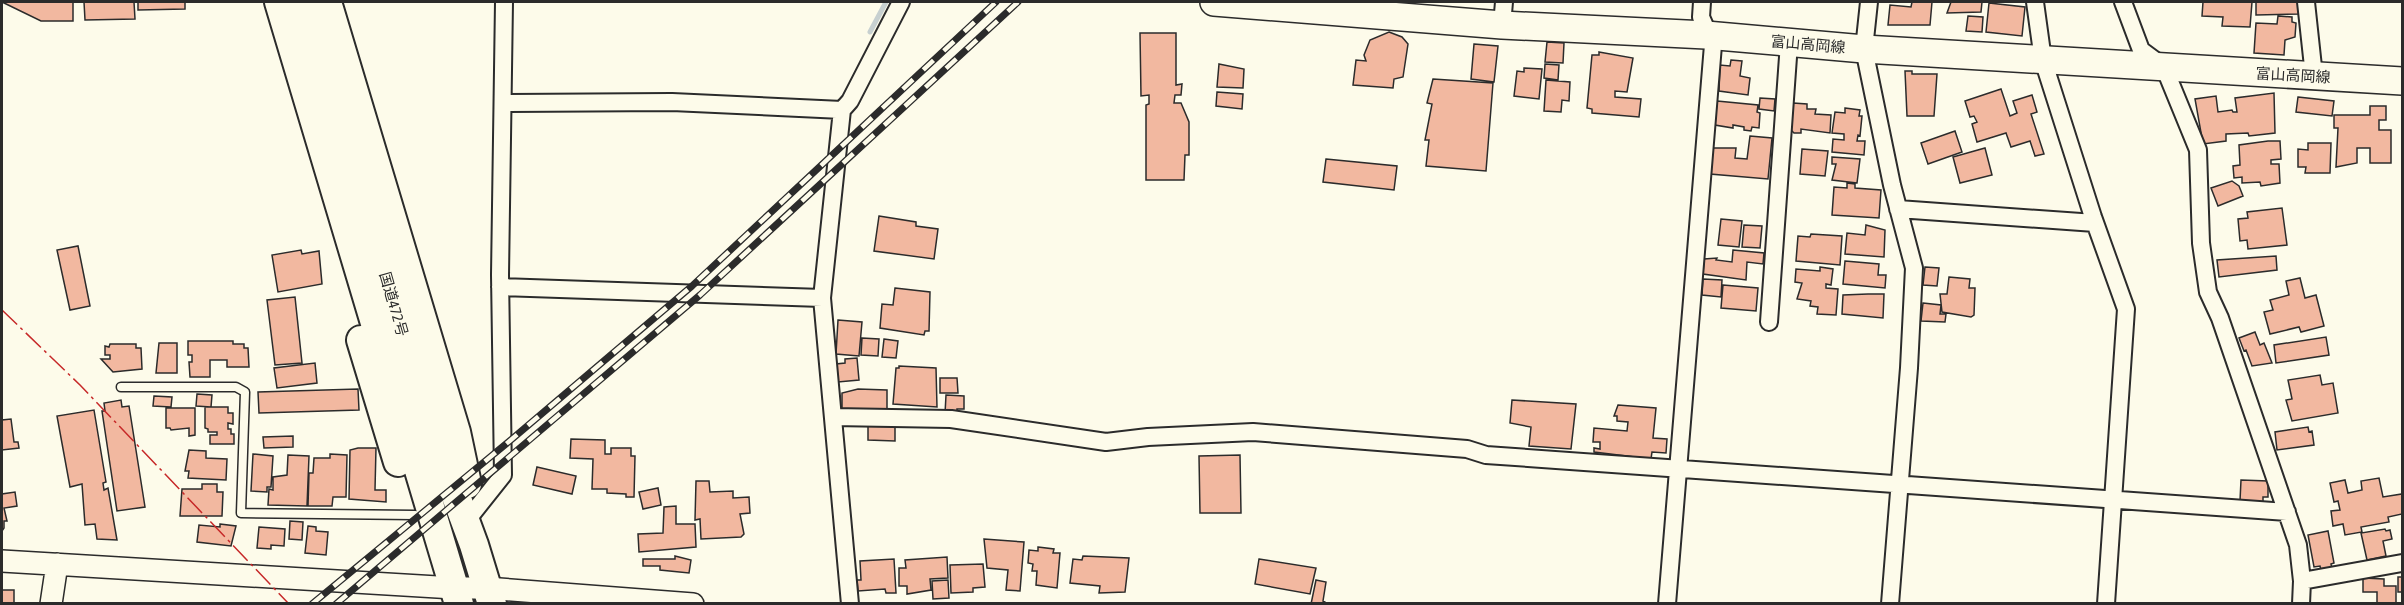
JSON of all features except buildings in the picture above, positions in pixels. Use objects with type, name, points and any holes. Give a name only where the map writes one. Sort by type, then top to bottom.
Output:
[{"type":"highway","points":[[259,2],[315,177],[380,404],[422,534],[447,558]]},
{"type":"highway","name":"国道472号","points":[[279,2],[418,423],[474,545],[489,596]]},
{"type":"highway","name":"国道472号","points":[[305,2],[418,423],[457,596]]},
{"type":"highway","points":[[327,2],[456,432],[472,514],[474,545]]},
{"type":"main road","name":"富山高岡線","points":[[1214,2],[1503,13],[1864,49],[2403,81]]},
{"type":"street","points":[[472,514],[503,475],[500,287],[504,2]]},
{"type":"street","points":[[850,603],[822,298],[842,110],[849,101],[901,2]]},
{"type":"street","points":[[1667,603],[1713,45],[1706,35],[1701,17],[1702,2]]},
{"type":"street","points":[[1869,2],[1864,49],[1898,209],[1914,268],[1890,603]]},
{"type":"street","points":[[2035,2],[2043,60],[2095,223],[2126,309],[2115,498],[2106,603]]},
{"type":"street","points":[[2123,2],[2141,50],[2164,68],[2198,150],[2202,243],[2208,292],[2220,318],[2298,544],[2302,581],[2301,603]]},
{"type":"street","points":[[2306,2],[2314,76]]},
{"type":"street","points":[[1769,322],[1789,43]]},
{"type":"street","points":[[503,103],[672,102],[842,110]]},
{"type":"street","points":[[1898,209],[2095,223]]},
{"type":"street","points":[[500,287],[822,298]]},
{"type":"street","points":[[833,417],[951,419],[1106,442],[1148,437],[1273,433],[1467,449],[1486,455],[2287,512]]},
{"type":"street","points":[[2,561],[457,596],[693,603]]},
{"type":"street","points":[[2302,581],[2403,563]]},
{"type":"street","points":[[51,603],[57,564]]},
{"type":"lane","points":[[121,387],[236,387],[245,392],[241,513],[416,515]]},
{"type":"waterway","points":[[870,32],[886,2]]},
{"type":"railway","points":[[312,604],[512,439],[692,286],[996,2]]},
{"type":"railway","points":[[336,604],[700,295],[1018,2]]},
{"type":"power","points":[[2,310],[80,385],[289,604]]}]
